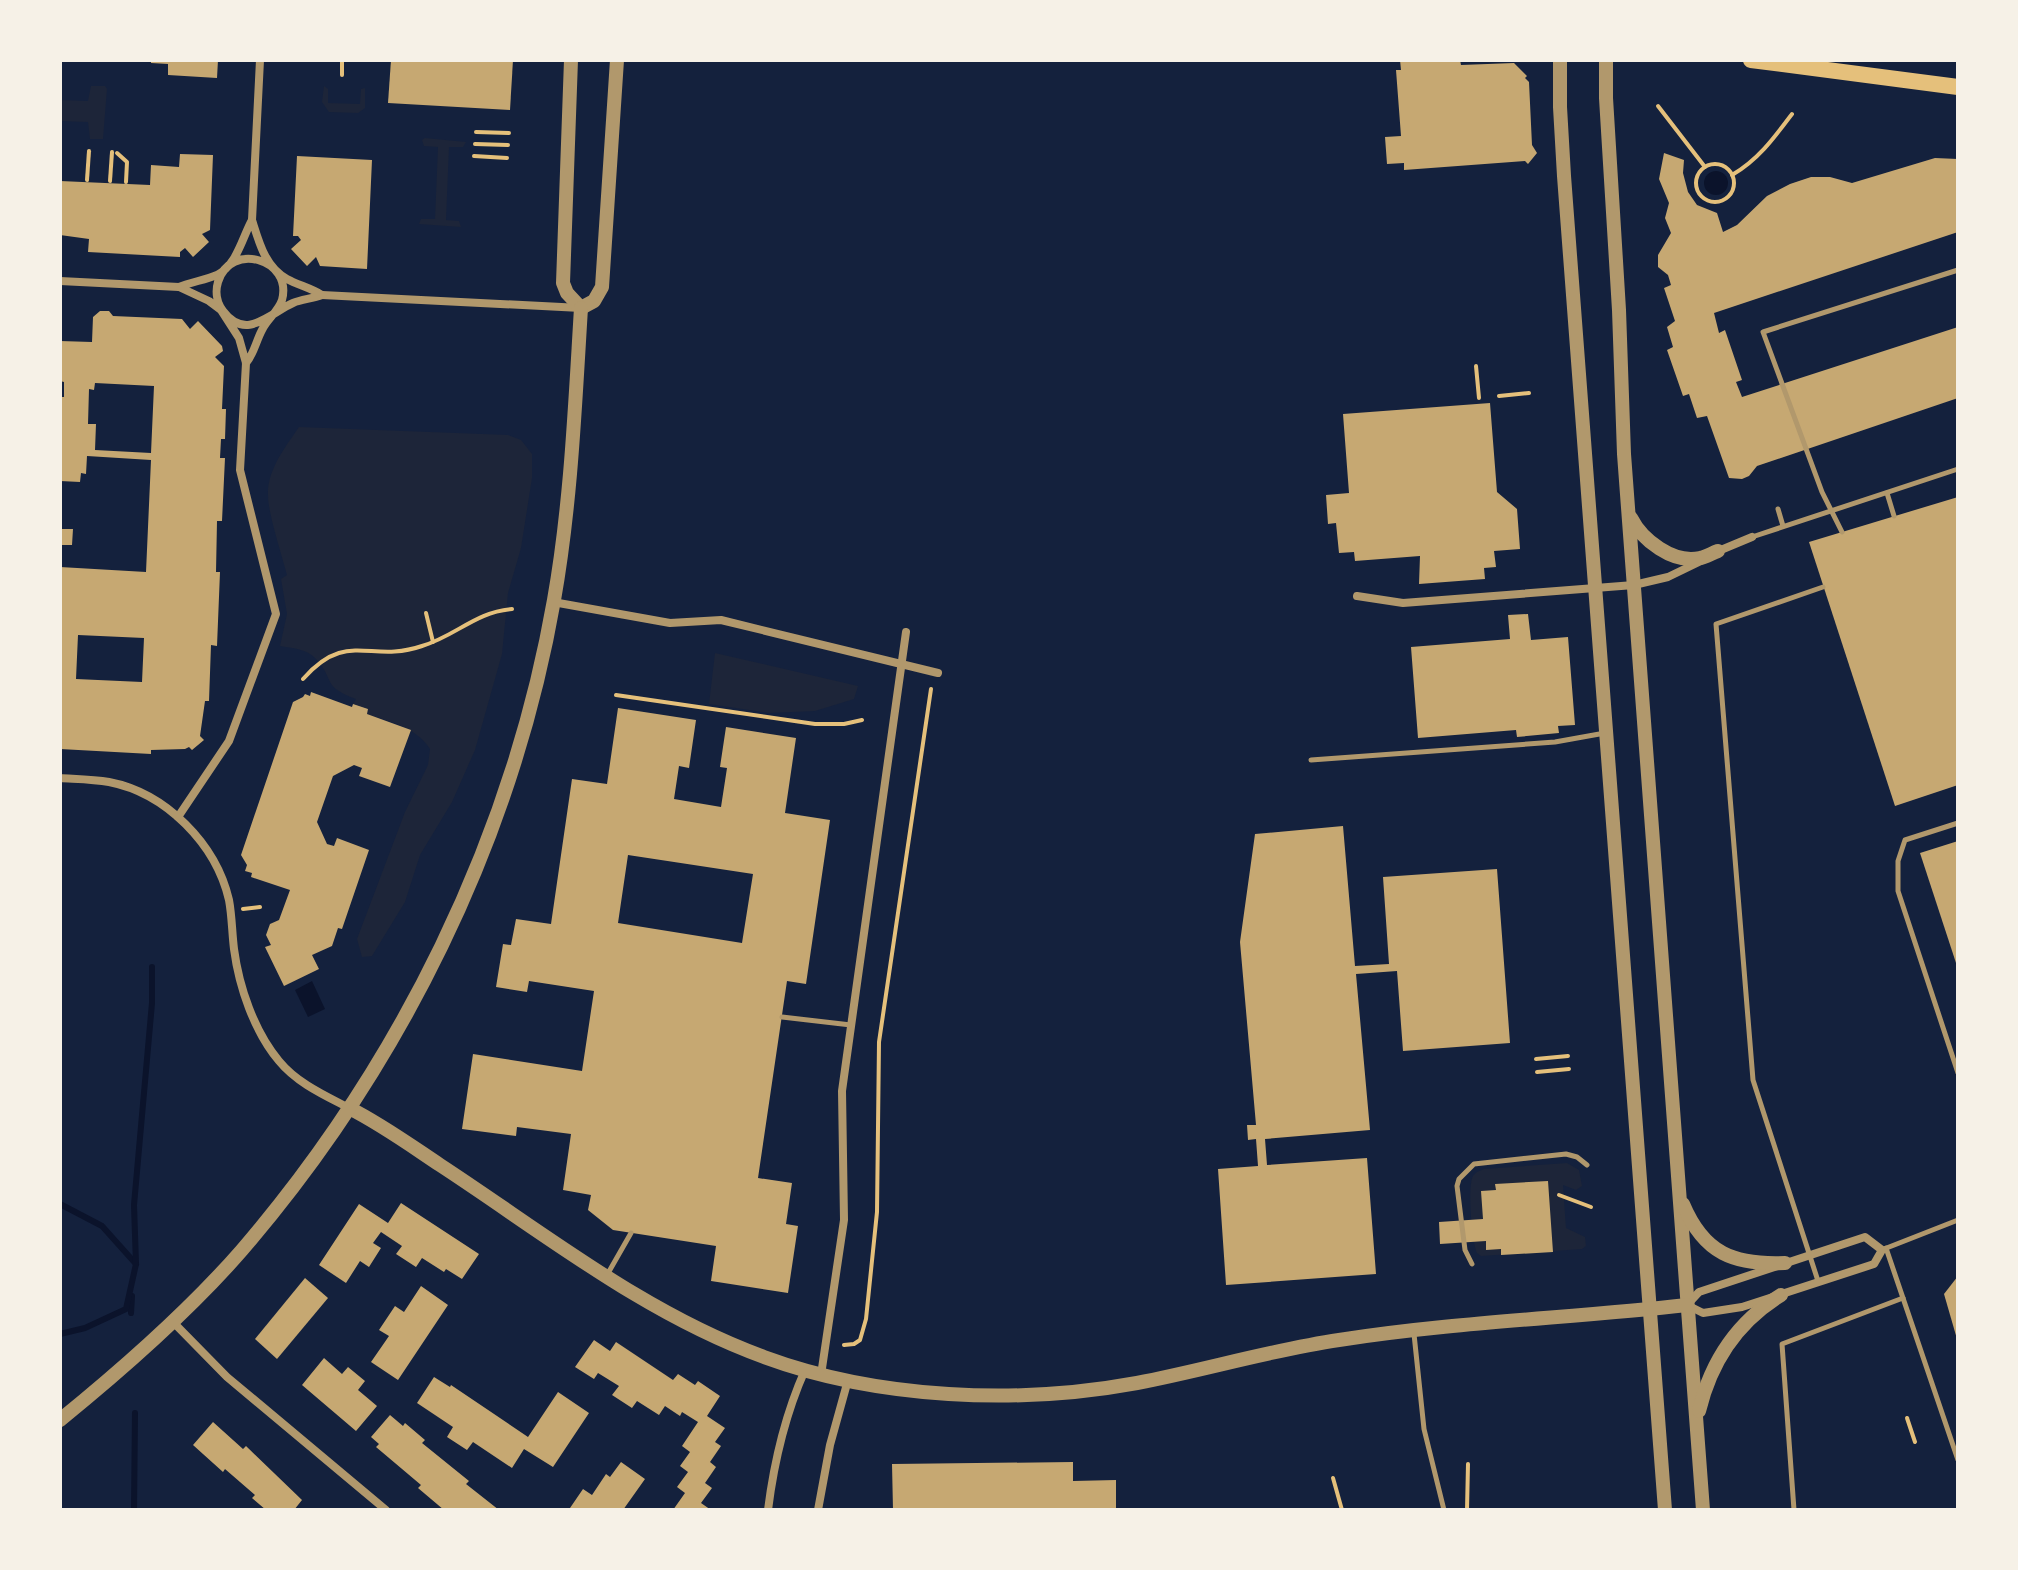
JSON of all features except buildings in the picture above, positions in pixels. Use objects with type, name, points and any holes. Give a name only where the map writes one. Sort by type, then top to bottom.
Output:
[{"type":"main road","points":[[1751,60],[1958,87]]},
{"type":"street","points":[[246,363],[262,329],[281,303],[283,291],[280,279],[261,247],[252,220],[260,60]]},
{"type":"street","points":[[60,1420],[173,1322],[232,1260],[305,1171],[349,1108],[416,998],[478,862],[522,732],[553,602],[575,424],[581,308],[567,293],[563,283],[571,60]]},
{"type":"street","points":[[179,287],[209,301],[235,321],[250,325],[271,317],[295,302],[322,295],[581,308],[594,301],[602,287],[617,60]]},
{"type":"street","points":[[1560,60],[1562,150],[1665,1510]]},
{"type":"street","points":[[1606,60],[1628,512],[1703,1510]]},
{"type":"street","points":[[178,817],[229,741],[276,620],[274,597],[240,470],[246,363],[239,338],[219,305],[216,290],[252,220]]},
{"type":"street","points":[[60,281],[179,287],[217,275],[235,261],[247,258],[259,259],[289,280],[322,295]]},
{"type":"street","points":[[1628,512],[1643,536],[1677,555],[1699,559],[1752,537]]},
{"type":"street","points":[[1357,596],[1403,603],[1634,585],[1679,572],[1718,551]]},
{"type":"street","points":[[553,602],[670,623],[721,620],[938,673]]},
{"type":"street","points":[[821,1376],[844,1220],[842,1091],[906,632]]},
{"type":"street","points":[[60,778],[110,782],[153,799],[178,817],[208,853],[225,889],[243,988],[270,1050],[285,1068],[312,1089],[402,1139],[665,1312],[762,1356],[821,1376],[936,1393],[1068,1392],[1134,1384],[1335,1340],[1413,1329],[1687,1305],[1710,1313],[1742,1307],[1874,1264],[1884,1249],[1865,1237],[1699,1292],[1687,1305]]},
{"type":"street","points":[[1679,1188],[1694,1227],[1720,1252],[1745,1262],[1785,1263]]},
{"type":"street","points":[[1697,1428],[1701,1400],[1721,1354],[1745,1322],[1781,1295]]},
{"type":"street","points":[[173,1322],[227,1377],[386,1510]]},
{"type":"street","points":[[768,1510],[783,1435],[805,1370]]},
{"type":"street","points":[[818,1510],[830,1445],[848,1380]]},
{"type":"lane","points":[[1842,532],[1822,492],[1763,332],[1958,270]]},
{"type":"lane","points":[[1752,537],[1958,469]]},
{"type":"lane","points":[[1887,493],[1894,516]]},
{"type":"lane","points":[[1778,509],[1783,526]]},
{"type":"lane","points":[[1818,1282],[1753,1080],[1716,624],[1823,587]]},
{"type":"lane","points":[[1311,760],[1555,742],[1607,733]]},
{"type":"lane","points":[[1958,823],[1905,840],[1898,861],[1898,891],[1958,1073]]},
{"type":"lane","points":[[782,1017],[851,1025]]},
{"type":"lane","points":[[1472,1264],[1465,1250],[1457,1186],[1459,1179],[1474,1164],[1566,1154],[1577,1157],[1587,1165]]},
{"type":"lane","points":[[1958,1220],[1884,1249],[1958,1460]]},
{"type":"lane","points":[[607,1276],[631,1233]]},
{"type":"lane","points":[[1794,1510],[1782,1344],[1903,1298]]},
{"type":"lane","points":[[1413,1329],[1424,1429],[1444,1510]]},
{"type":"path","points":[[342,60],[342,75]]},
{"type":"path","points":[[1658,106],[1705,167]]},
{"type":"path","points":[[1732,175],[1767,148],[1792,114]]},
{"type":"path","points":[[476,132],[509,133]]},
{"type":"path","points":[[475,144],[508,145]]},
{"type":"path","points":[[87,180],[89,151]]},
{"type":"path","points":[[110,181],[114,152],[127,162],[126,182]]},
{"type":"path","points":[[474,156],[507,158]]},
{"type":"path","points":[[1722,165],[1732,175],[1733,185],[1728,196],[1710,201],[1699,193],[1697,175],[1705,167],[1722,165]]},
{"type":"path","points":[[1476,366],[1479,398]]},
{"type":"path","points":[[1499,396],[1529,393]]},
{"type":"path","points":[[303,679],[324,659],[338,652],[399,651],[433,642],[478,617],[512,609]]},
{"type":"path","points":[[426,613],[433,642]]},
{"type":"path","points":[[844,1345],[860,1340],[866,1319],[877,1212],[879,1042],[931,689]]},
{"type":"path","points":[[616,695],[815,724],[844,724],[862,720]]},
{"type":"path","points":[[1536,1059],[1568,1056]]},
{"type":"path","points":[[1537,1072],[1569,1069]]},
{"type":"path","points":[[1559,1195],[1591,1207]]},
{"type":"path","points":[[1907,1418],[1915,1442]]},
{"type":"path","points":[[1467,1510],[1468,1464]]},
{"type":"path","points":[[1333,1478],[1342,1510]]},
{"type":"shaded area","points":[[91,86],[105,86],[107,89],[103,139],[90,139],[88,122],[60,121],[60,100],[88,101]]},
{"type":"shaded area","points":[[324,86],[328,89],[328,103],[360,104],[361,89],[365,88],[365,108],[358,113],[329,112],[322,102]]},
{"type":"shaded area","points":[[422,140],[466,142],[463,147],[449,147],[446,220],[459,221],[461,227],[419,224],[421,219],[435,219],[438,147],[424,146]]},
{"type":"shaded area","points":[[1716,171],[1724,175],[1728,183],[1724,191],[1716,195],[1708,191],[1704,183],[1708,175]]},
{"type":"shaded area","points":[[299,427],[508,435],[521,440],[532,454],[532,478],[521,548],[508,593],[502,654],[475,750],[452,802],[420,855],[405,902],[372,956],[362,957],[357,939],[405,812],[428,765],[430,749],[410,730],[367,714],[368,709],[353,704],[356,699],[333,686],[309,653],[280,646],[287,614],[281,579],[287,575],[268,495],[278,459]]},
{"type":"shaded area","points":[[715,653],[858,686],[854,699],[815,711],[769,713],[709,704]]},
{"type":"shaded area","points":[[312,981],[325,1009],[308,1017],[295,990]]},
{"type":"shaded area","points":[[1567,1163],[1579,1170],[1582,1186],[1576,1190],[1563,1185],[1566,1228],[1585,1237],[1586,1246],[1582,1249],[1481,1256],[1477,1253],[1470,1202],[1474,1175],[1484,1169]]},
{"type":"waterway","points":[[60,1334],[85,1328],[126,1309],[136,1264],[134,1205],[152,1003],[152,967]]},
{"type":"waterway","points":[[60,1204],[102,1226],[136,1264]]},
{"type":"waterway","points":[[131,1313],[132,1296]]},
{"type":"waterway","points":[[134,1510],[135,1413]]}]
